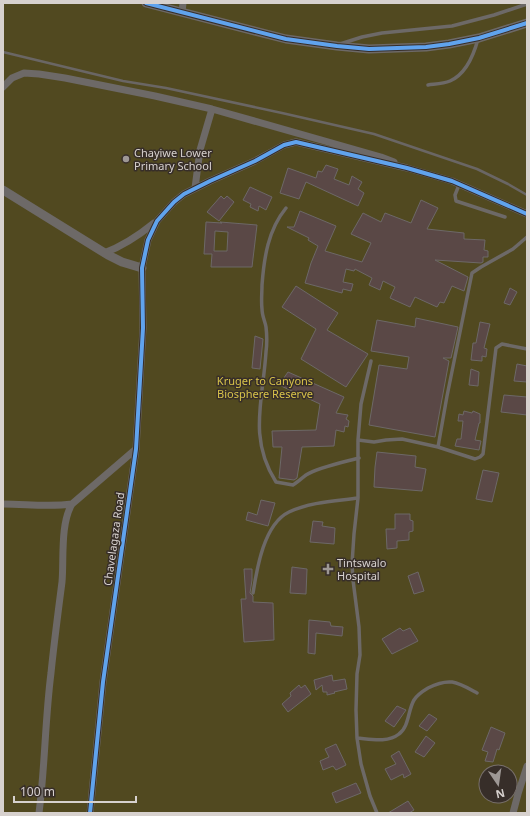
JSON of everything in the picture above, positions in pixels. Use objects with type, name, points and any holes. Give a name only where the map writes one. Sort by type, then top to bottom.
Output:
[{"type":"street","points":[[146,3],[183,8],[286,39],[369,49],[426,47],[479,38],[527,23]]},
{"type":"street","points":[[3,87],[12,78],[31,73],[149,94],[212,109],[382,157],[407,168]]},
{"type":"street","points":[[194,188],[200,150],[212,109]]},
{"type":"street","points":[[104,253],[134,238],[157,221],[174,202],[194,188],[255,161],[290,143],[296,142],[445,178],[527,214]]},
{"type":"street","points":[[3,190],[104,253],[122,262],[142,268]]},
{"type":"street","name":"Chavelagaza Road","points":[[90,813],[103,682],[136,448],[143,328],[142,268],[148,240],[157,221]]},
{"type":"street","points":[[39,813],[43,781],[50,674],[62,580],[66,516],[72,504],[136,448]]},
{"type":"street","points":[[3,504],[58,506],[72,504]]},
{"type":"street","points":[[513,813],[527,766]]},
{"type":"lane","points":[[337,46],[342,43],[371,35],[396,31],[452,26],[494,15],[527,4]]},
{"type":"lane","points":[[428,85],[450,81],[457,77],[470,60],[479,38]]},
{"type":"lane","points":[[460,184],[455,195],[456,201],[505,217]]},
{"type":"lane","points":[[286,208],[280,215],[273,229],[264,267],[261,302],[266,327],[266,352],[259,434],[263,459],[276,482],[293,485],[307,474],[334,464],[359,458]]},
{"type":"lane","points":[[438,448],[472,273],[513,249],[527,237]]},
{"type":"lane","points":[[358,440],[374,442],[402,439],[475,459],[482,456],[496,348],[502,344],[527,349]]},
{"type":"lane","points":[[370,361],[361,404],[358,440],[358,498],[352,564],[359,627],[360,656],[357,674],[357,738],[361,764],[370,796],[377,813]]},
{"type":"lane","points":[[253,593],[263,548],[278,521],[289,512],[306,507],[320,503],[358,498]]},
{"type":"lane","points":[[357,738],[387,740],[400,734],[414,700],[423,691],[442,682],[455,682],[477,693]]},
{"type":"green space","name":"Kruger to Canyons Biosphere Reserve","points":[[3,3],[527,3],[527,813],[3,813]]},
{"type":"building","points":[[326,165],[338,169],[334,179],[349,185],[352,176],[362,182],[358,189],[364,193],[358,206],[306,182],[299,199],[280,193],[288,168],[316,178],[318,171],[322,172]]},
{"type":"building","points":[[250,187],[272,197],[266,210],[259,206],[258,211],[250,207],[251,204],[243,200]]},
{"type":"building","points":[[221,196],[224,199],[227,196],[234,202],[219,221],[207,212]]},
{"type":"building","points":[[421,200],[438,208],[427,229],[464,233],[464,239],[485,240],[484,250],[488,251],[488,257],[483,257],[483,262],[481,263],[435,260],[468,277],[464,291],[452,286],[444,303],[440,302],[437,307],[415,297],[410,307],[390,298],[395,287],[383,281],[380,290],[369,285],[372,278],[355,269],[354,271],[346,269],[343,282],[353,284],[351,291],[343,289],[342,293],[305,283],[318,246],[308,240],[309,238],[287,227],[294,227],[300,211],[336,226],[325,251],[362,262],[371,243],[351,234],[363,213],[381,222],[385,213],[411,223]]},
{"type":"building","points":[[206,222],[257,225],[252,267],[211,267],[212,254],[204,254]],"holes":[[[215,231],[228,232],[227,251],[214,251]]]},
{"type":"building","points":[[296,286],[338,313],[327,330],[368,354],[346,387],[301,359],[316,329],[282,307]]},
{"type":"building","points":[[510,288],[517,292],[510,305],[504,303]]},
{"type":"building","points":[[416,318],[458,327],[451,358],[443,358],[449,361],[435,437],[369,425],[379,365],[407,369],[409,357],[371,351],[377,320],[415,327]]},
{"type":"building","points":[[480,322],[490,324],[484,348],[487,349],[486,357],[482,356],[482,361],[471,360],[473,343],[476,343]]},
{"type":"building","points":[[255,336],[263,339],[260,369],[252,368]]},
{"type":"building","points":[[517,364],[527,366],[527,382],[514,381]]},
{"type":"building","points":[[471,369],[479,372],[478,386],[469,385]]},
{"type":"building","points":[[288,372],[344,397],[336,413],[348,415],[346,419],[349,421],[348,427],[345,426],[344,432],[336,430],[334,446],[302,447],[297,478],[294,480],[279,478],[282,447],[273,447],[272,431],[316,430],[320,404],[279,385]]},
{"type":"building","points":[[504,395],[527,397],[527,415],[501,412]]},
{"type":"building","points":[[464,411],[472,413],[473,411],[480,414],[480,423],[475,440],[481,441],[479,450],[455,446],[457,439],[461,439],[463,421],[458,421],[459,414],[463,415]]},
{"type":"building","points":[[377,452],[416,456],[415,467],[426,469],[422,491],[374,487]]},
{"type":"building","points":[[483,470],[499,473],[492,502],[476,499]]},
{"type":"building","points":[[261,500],[275,503],[268,526],[246,520],[248,512],[257,515]]},
{"type":"building","points":[[395,514],[410,514],[410,520],[413,521],[413,531],[409,532],[409,540],[397,541],[397,548],[387,549],[386,529],[395,529]]},
{"type":"building","points":[[313,521],[323,522],[322,526],[335,528],[334,544],[310,542]]},
{"type":"building","points":[[292,567],[307,569],[306,594],[290,593]]},
{"type":"building","points":[[244,569],[252,569],[250,593],[253,596],[253,602],[273,603],[274,640],[244,642],[241,599],[246,599]]},
{"type":"building","points":[[418,572],[424,591],[414,594],[408,576]]},
{"type":"building","points":[[309,620],[330,622],[331,626],[343,627],[342,636],[316,633],[315,654],[308,653]]},
{"type":"building","points":[[400,628],[403,631],[410,628],[418,641],[392,654],[382,639]]},
{"type":"building","points":[[332,675],[333,681],[345,679],[347,689],[327,695],[327,692],[323,692],[322,685],[316,690],[314,680]]},
{"type":"building","points":[[299,685],[301,688],[305,685],[311,694],[288,712],[282,704],[291,696],[290,693]]},
{"type":"building","points":[[397,706],[406,710],[394,727],[385,721]]},
{"type":"building","points":[[429,714],[437,719],[427,731],[419,726]]},
{"type":"building","points":[[491,727],[505,733],[499,750],[497,749],[493,762],[485,761],[488,752],[482,750]]},
{"type":"building","points":[[426,736],[435,743],[424,757],[415,752]]},
{"type":"building","points":[[336,744],[346,765],[336,770],[333,766],[323,770],[320,761],[329,757],[325,749]]},
{"type":"building","points":[[399,751],[411,774],[404,778],[403,774],[391,780],[385,769],[396,764],[391,756]]},
{"type":"building","points":[[356,783],[361,793],[336,803],[332,793]]},
{"type":"building","points":[[408,801],[414,810],[409,813],[388,813]]},
{"type":"railway","points":[[3,52],[123,81],[166,88],[374,134],[477,169],[527,195]]},
{"type":"cycle path","points":[[146,3],[286,39],[369,49],[426,47],[449,44],[479,38],[527,23]]},
{"type":"cycle path","points":[[90,813],[103,682],[136,449],[143,328],[142,268],[148,240],[157,221],[174,202],[184,194],[255,161],[284,145],[296,142],[407,168],[452,181],[527,214]]},
{"type":"place","name":"Chayiwe Lower Primary School","points":[[126,159]]},
{"type":"place","name":"Tintswalo Hospital","points":[[328,569]]}]
